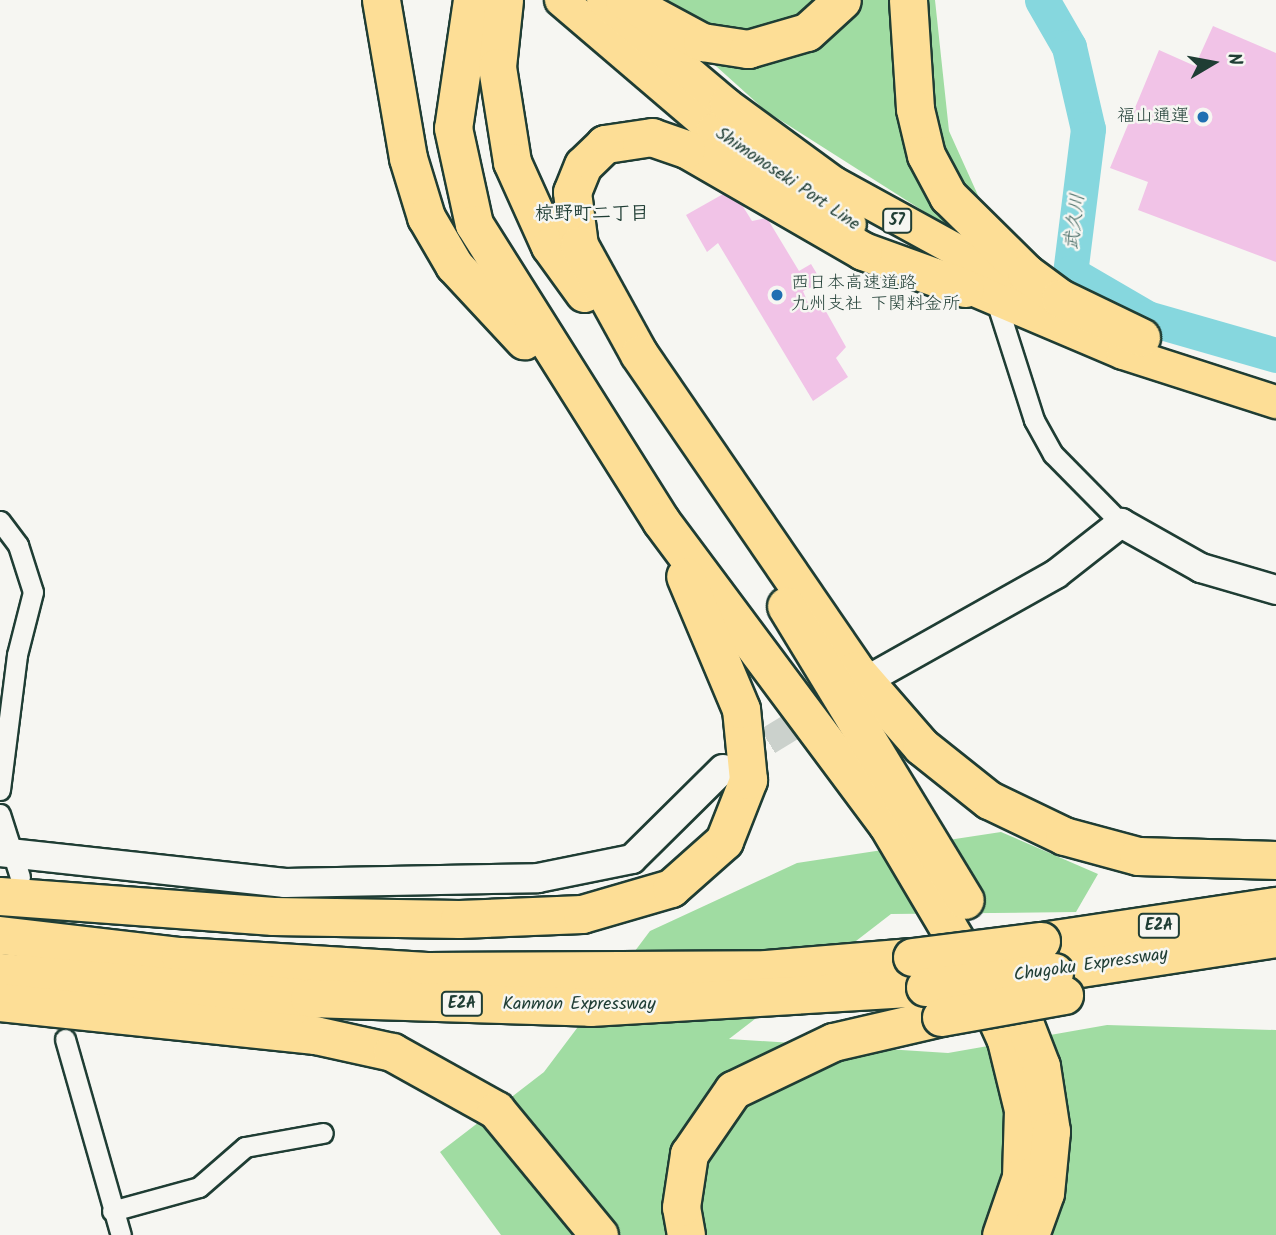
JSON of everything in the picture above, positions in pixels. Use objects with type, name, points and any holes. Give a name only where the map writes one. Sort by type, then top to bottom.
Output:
[{"type":"highway","points":[[381,0],[408,158],[437,241],[471,286],[576,394]]},
{"type":"highway","points":[[472,0],[453,103],[462,188],[494,265],[661,521],[880,815],[978,978],[1006,1040],[1023,1110],[1021,1177],[1001,1235]]},
{"type":"highway","points":[[504,0],[500,98],[523,190],[568,272],[639,354]]},
{"type":"highway","points":[[621,0],[702,42],[748,49],[807,32],[842,0]]},
{"type":"highway","points":[[908,0],[915,110],[926,155],[948,196],[1026,273],[1060,298],[1141,337]]},
{"type":"highway","points":[[981,296],[827,233],[668,141],[619,139],[583,165],[571,209],[587,261],[639,354],[716,472],[887,710],[989,800],[1064,836],[1138,856],[1276,860]]},
{"type":"highway","points":[[716,472],[822,672],[969,907],[1030,1033],[1051,1131],[1045,1193],[1030,1235]]},
{"type":"highway","points":[[7,870],[272,916],[459,919],[582,914],[671,888],[724,841],[743,800],[749,757],[732,682],[661,521]]},
{"type":"highway","name":"Chugoku Expressway","points":[[1053,970],[1276,906]]},
{"type":"highway","name":"Kanmon Expressway","points":[[0,935],[180,956],[441,972],[752,970],[926,987]]},
{"type":"highway","name":"Chugoku Expressway","points":[[983,964],[1053,970],[1276,938]]},
{"type":"highway","points":[[686,1235],[681,1207],[689,1154],[733,1090],[833,1042],[926,987],[1053,970],[1276,955]]},
{"type":"highway","name":"Kanmon Expressway","points":[[0,972],[309,998],[590,1007],[926,987],[983,964]]},
{"type":"highway","points":[[0,1002],[315,1035],[401,1056],[496,1110],[599,1235]]},
{"type":"main road","name":"Shimonoseki Port Line","points":[[561,0],[762,165],[885,245],[981,296],[1276,402]]},
{"type":"main road","name":"Shimonoseki Port Line","points":[[603,0],[677,65],[780,145],[894,220],[1078,315],[1276,380]]},
{"type":"street","points":[[621,0],[677,65]]},
{"type":"street","points":[[981,296],[1034,420],[1053,454],[1121,523],[1180,559],[1276,590]]},
{"type":"street","points":[[0,522],[18,545],[33,592],[9,654],[0,790]]},
{"type":"street","points":[[878,674],[1083,557],[1121,523]]},
{"type":"street","points":[[0,814],[7,870],[285,883],[538,878],[632,859],[723,769]]},
{"type":"street","points":[[65,1039],[121,1235]]},
{"type":"street","points":[[112,1211],[199,1187],[245,1147],[323,1133]]},
{"type":"green space","points":[[655,0],[823,0],[802,19],[743,33],[713,28]]},
{"type":"green space","points":[[862,0],[898,0],[972,242],[766,111],[707,58],[822,41]]},
{"type":"green space","points":[[924,0],[935,0],[949,131],[990,222],[966,196],[933,132]]},
{"type":"green space","points":[[1001,832],[1098,874],[1076,912],[891,914],[729,1039],[948,1053],[1107,1025],[1276,1030],[1276,1235],[501,1235],[440,1152],[544,1072],[650,931],[797,863]]},
{"type":"building","name":"福山通運","points":[[1213,26],[1276,53],[1276,262],[1138,210],[1148,182],[1110,168],[1159,50],[1195,66]]},
{"type":"building","name":"西日本高速道路 九州支社 下関料金所","points":[[732,189],[752,221],[767,218],[799,271],[811,264],[817,274],[814,286],[803,291],[808,303],[819,299],[846,347],[836,358],[848,377],[813,401],[718,243],[707,252],[686,215]]},
{"type":"waterway","name":"武久川","points":[[1042,0],[1069,47],[1088,129],[1070,273],[1147,318],[1276,355]]},
{"type":"tunnel","points":[[732,763],[858,686]]},
{"type":"place","name":"福山通運","points":[[1203,117]]},
{"type":"place","name":"西日本高速道路 九州支社 下関料金所","points":[[777,295]]},
{"type":"district","name":"椋野町二丁目","points":[[592,215]]}]
